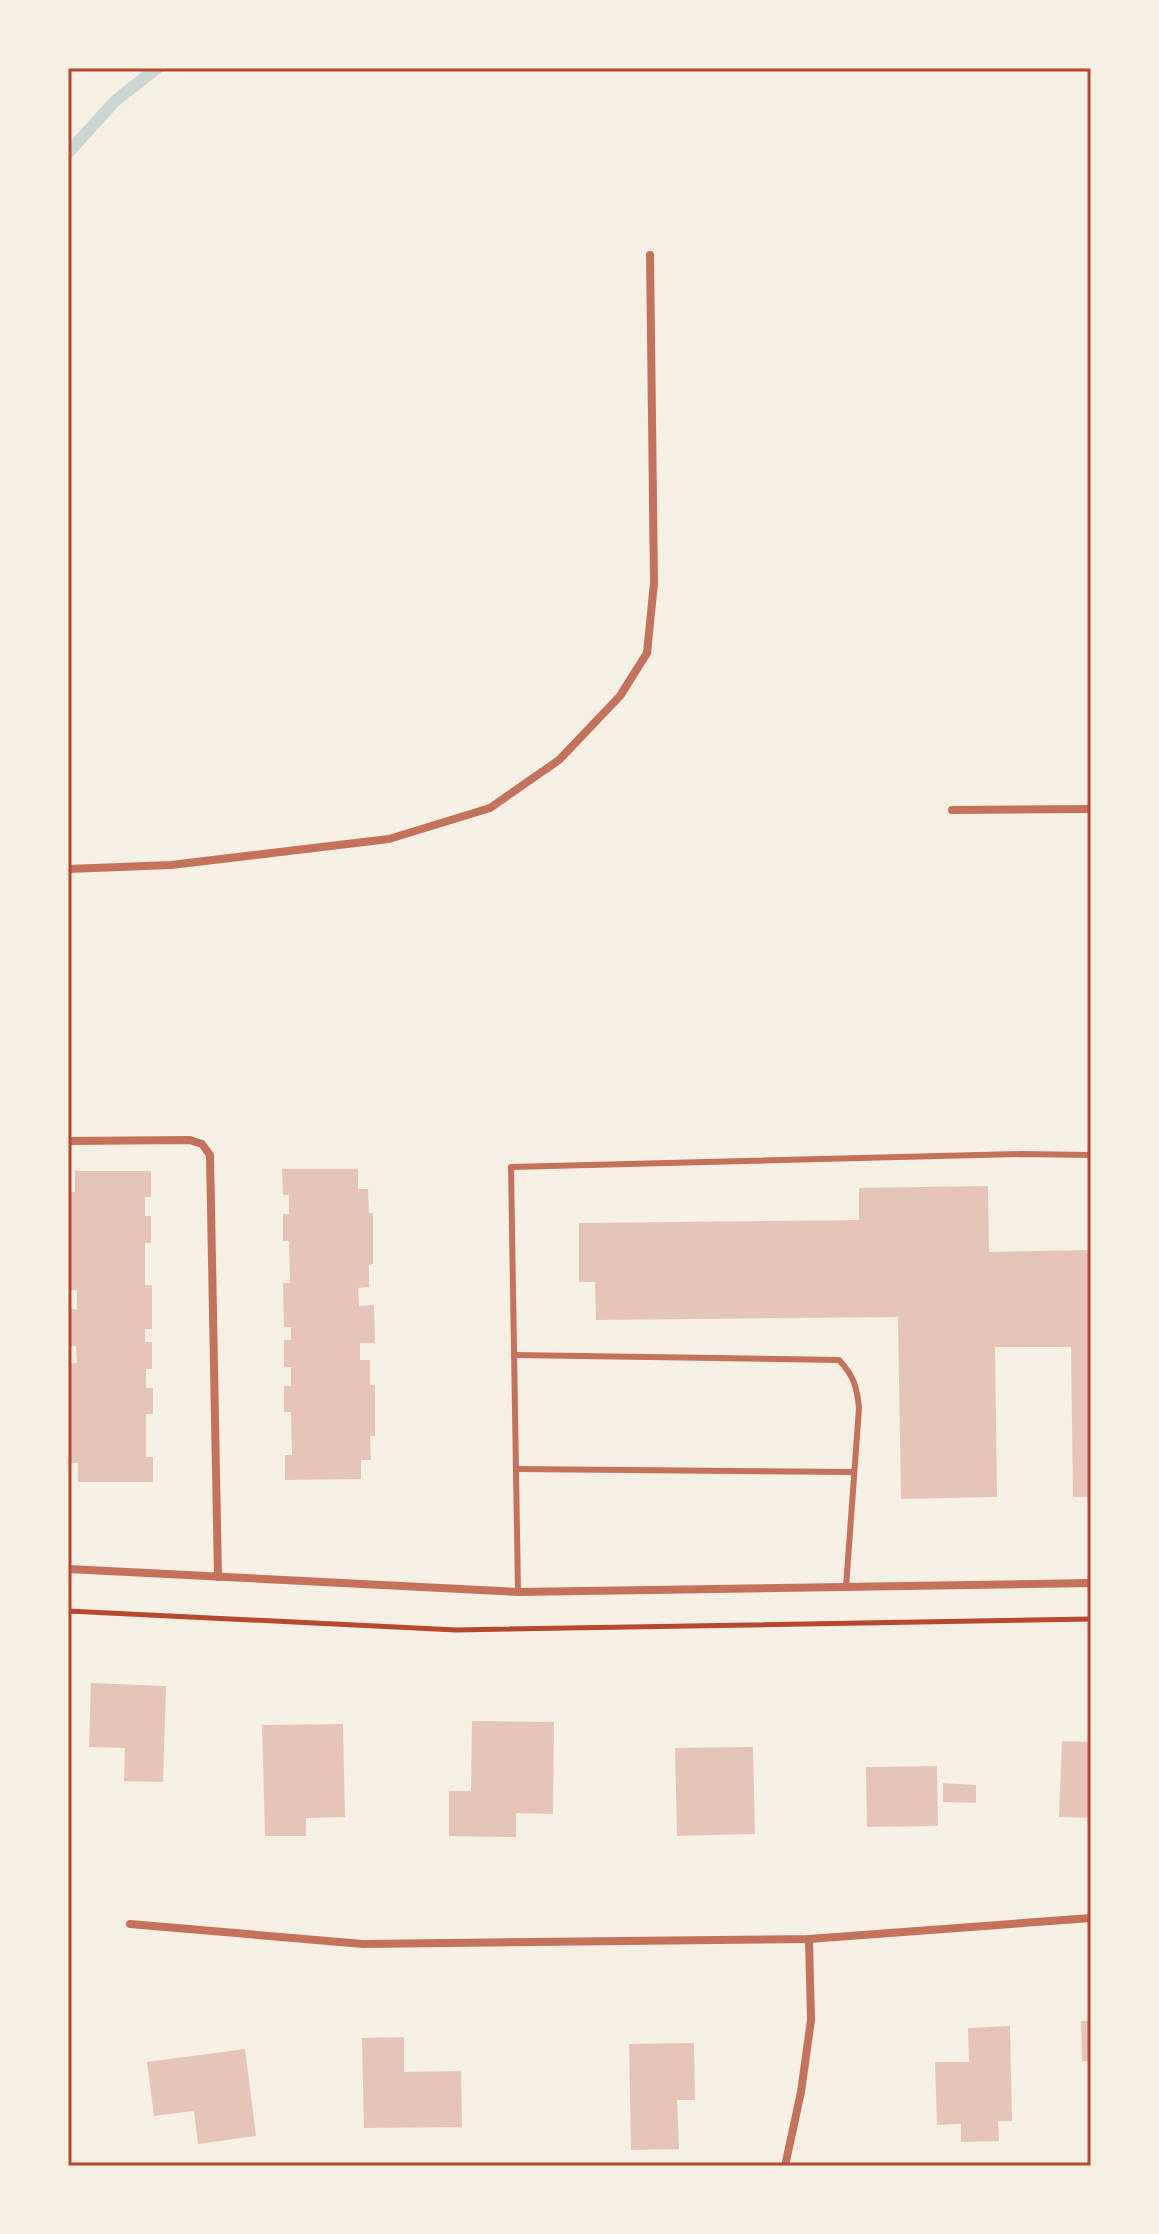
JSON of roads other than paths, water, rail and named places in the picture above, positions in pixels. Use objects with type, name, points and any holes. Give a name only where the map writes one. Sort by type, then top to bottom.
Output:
[{"type":"street","points":[[68,869],[171,865],[389,839],[490,808],[559,760],[620,696],[647,653],[654,583],[650,255]]},
{"type":"street","points":[[952,810],[1091,809]]},
{"type":"street","points":[[68,1141],[190,1140],[202,1144],[210,1155],[218,1577]]},
{"type":"street","points":[[68,1569],[518,1592],[1091,1583]]},
{"type":"street","points":[[130,1924],[363,1944],[809,1939],[1091,1918]]},
{"type":"street","points":[[785,2166],[801,2092],[811,2020],[809,1939]]},
{"type":"lane","points":[[518,1592],[511,1167],[1021,1154],[1091,1155]]},
{"type":"lane","points":[[514,1355],[839,1360],[851,1372],[856,1383],[859,1408],[846,1587]]},
{"type":"lane","points":[[516,1469],[853,1472]]},
{"type":"waterway","points":[[68,153],[115,101],[157,68]]}]
